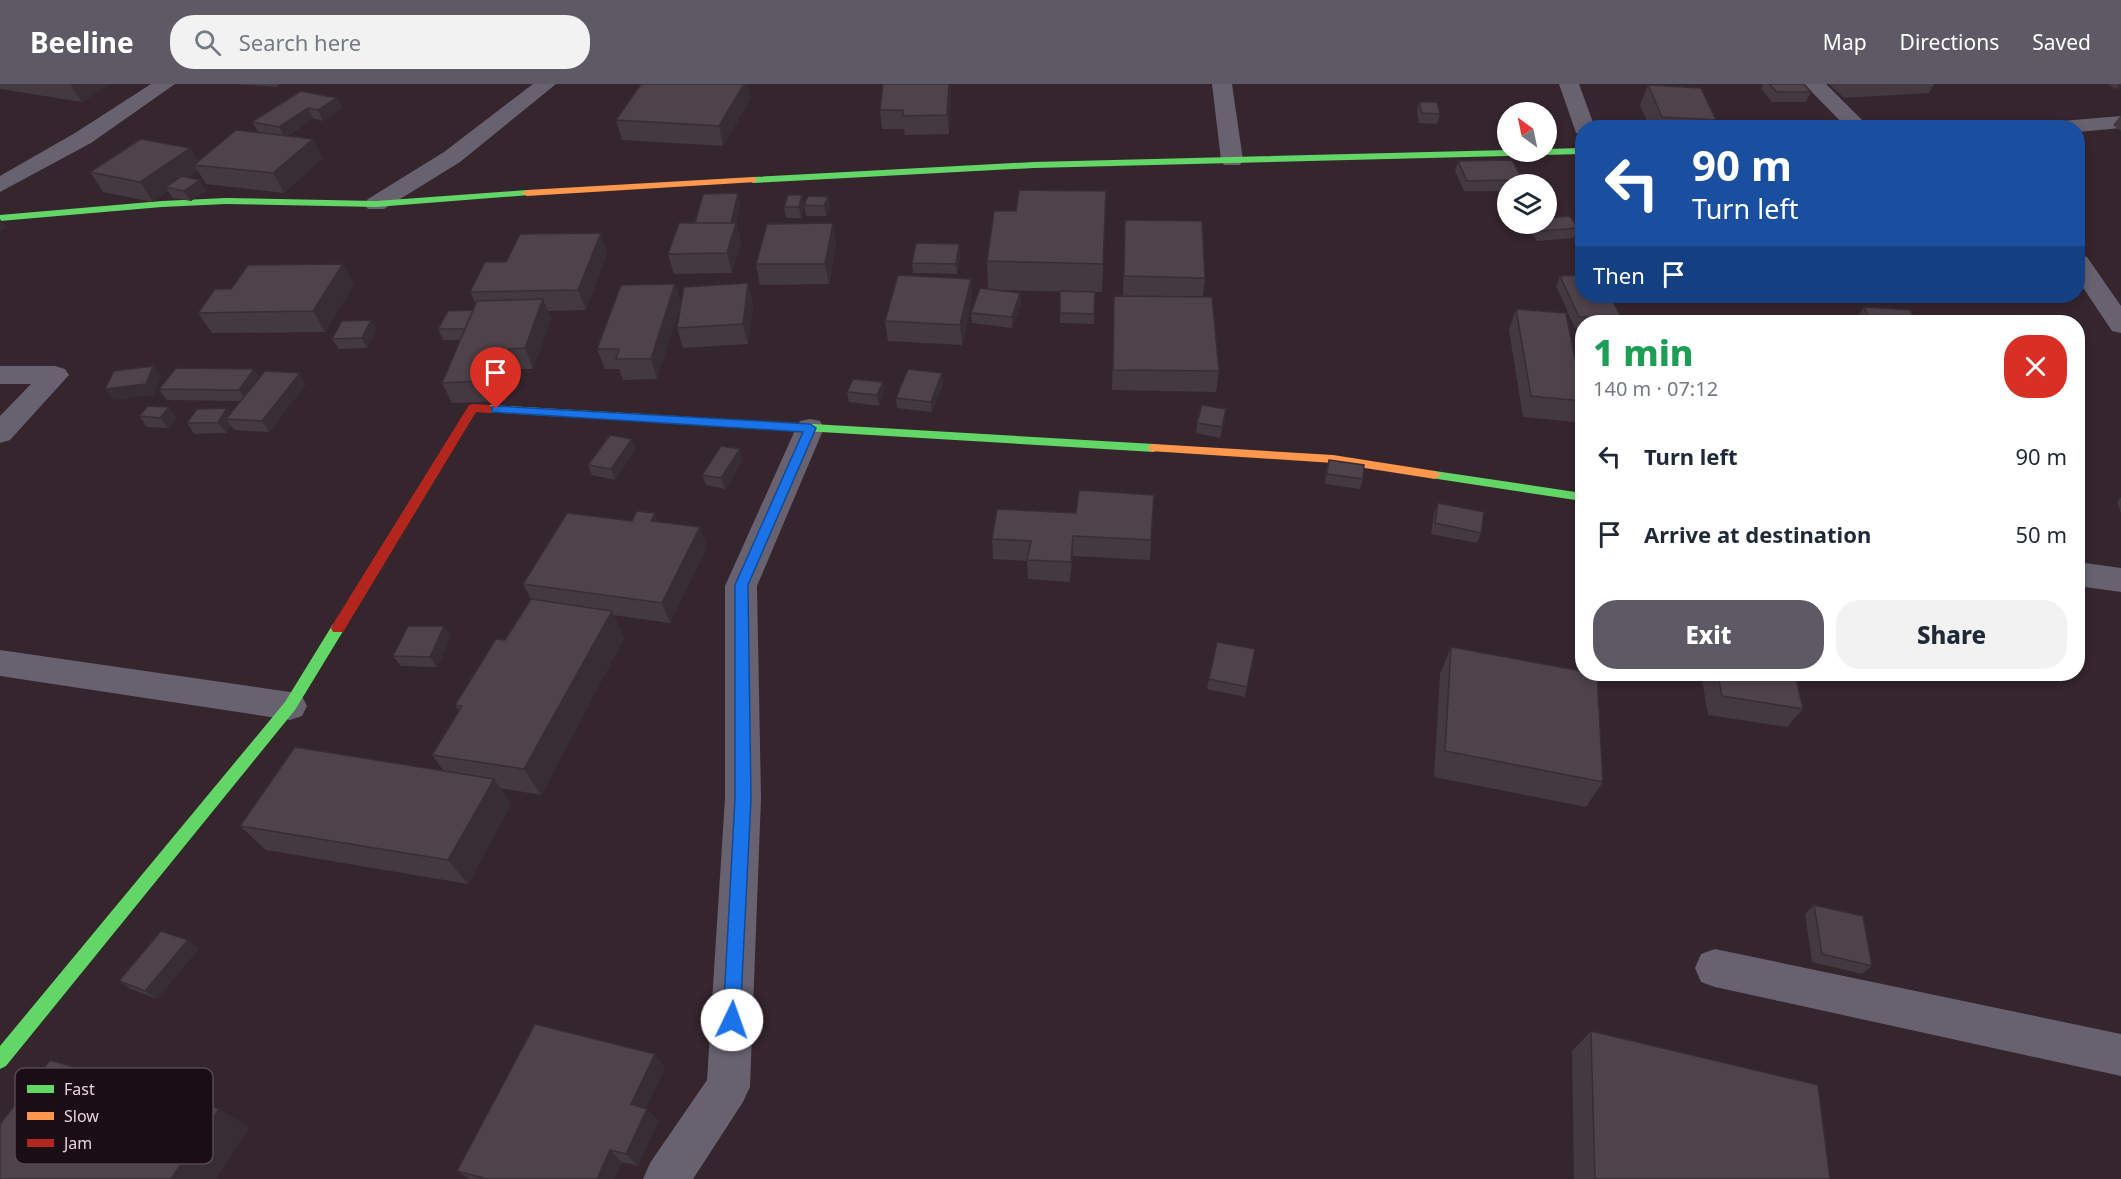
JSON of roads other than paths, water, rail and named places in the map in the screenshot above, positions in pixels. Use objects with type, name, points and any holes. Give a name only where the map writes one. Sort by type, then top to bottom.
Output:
[{"type":"street","points":[[0,185],[83,138],[165,84]]},
{"type":"street","points":[[376,204],[452,157],[546,84]]},
{"type":"street","points":[[1222,84],[1232,160]]},
{"type":"street","points":[[1569,84],[1581,120]]},
{"type":"street","points":[[1814,84],[1852,120]]},
{"type":"street","points":[[2085,125],[2121,122]]},
{"type":"street","points":[[0,218],[79,210],[216,202],[376,204],[481,196],[1022,166],[1575,151]]},
{"type":"street","points":[[2085,272],[2121,325]]},
{"type":"street","points":[[0,375],[55,375],[0,433]]},
{"type":"street","points":[[0,1060],[290,706],[473,408],[1333,459],[1575,496]]},
{"type":"street","points":[[666,1179],[728,1087],[743,798],[741,585],[810,428]]},
{"type":"street","points":[[2085,575],[2121,580]]},
{"type":"street","points":[[0,663],[290,706]]},
{"type":"street","points":[[1714,968],[2121,1055]]}]
